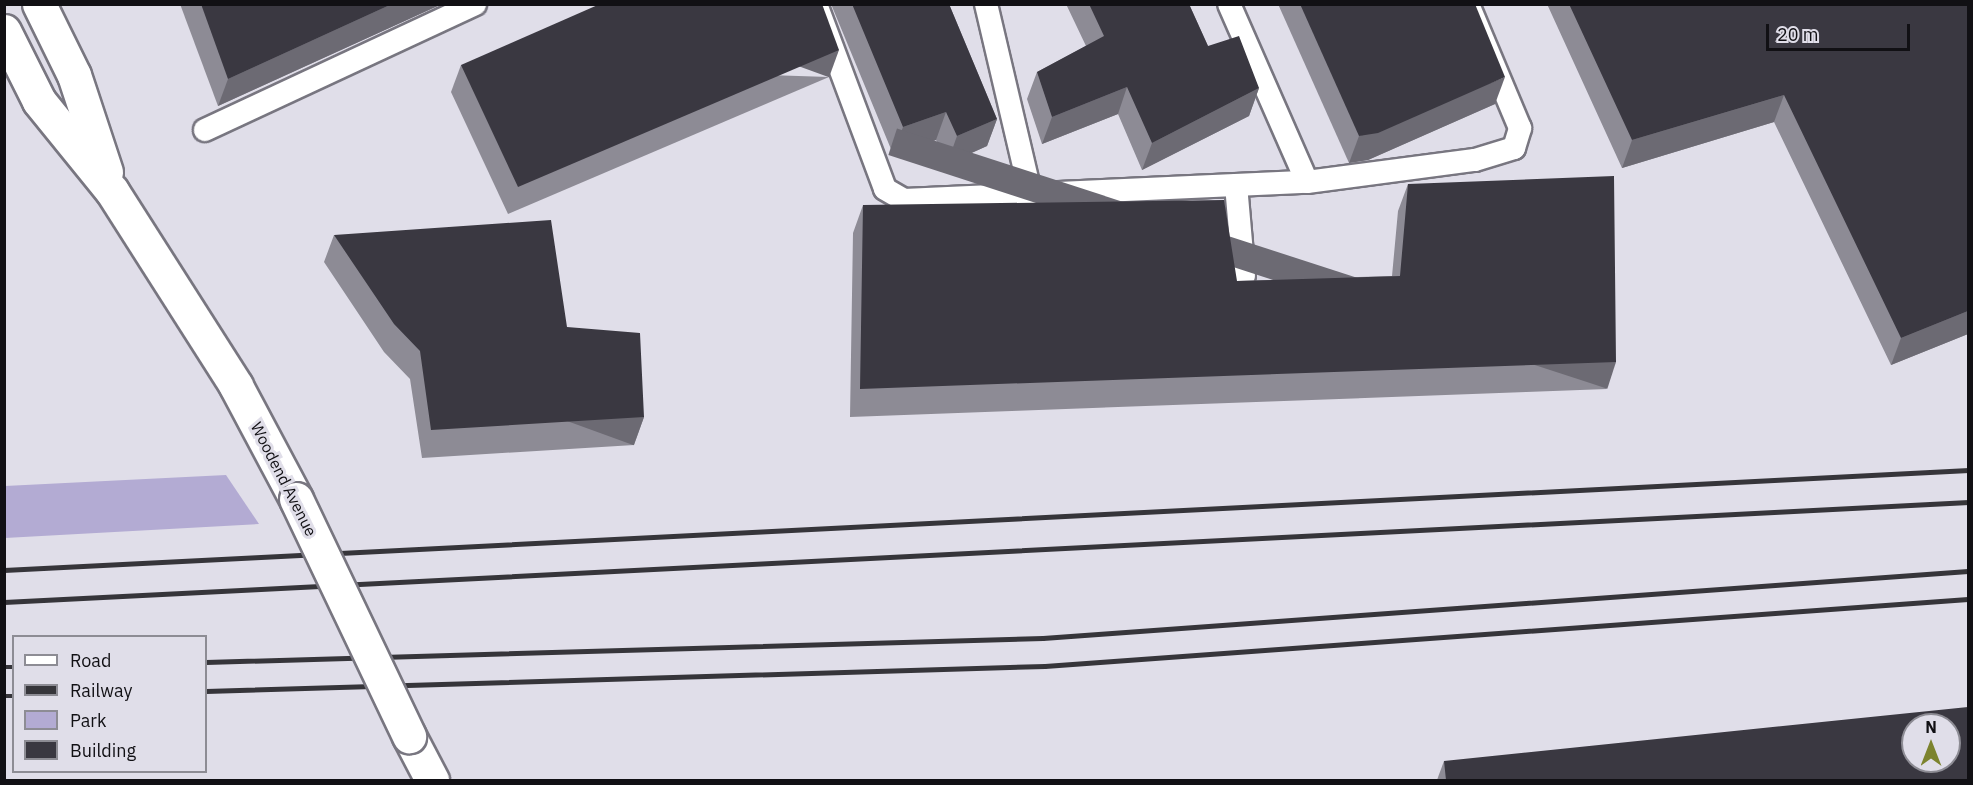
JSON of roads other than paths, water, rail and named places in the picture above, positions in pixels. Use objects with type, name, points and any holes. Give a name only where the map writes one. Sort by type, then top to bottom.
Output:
[{"type":"street","name":"Woodend Avenue","points":[[39,4],[74,75],[112,191]]},
{"type":"street","name":"Woodend Avenue","points":[[4,32],[39,101],[112,191],[236,386],[296,499],[432,780]]},
{"type":"lane","points":[[205,130],[475,4]]},
{"type":"lane","points":[[816,4],[885,189],[904,200],[1030,192],[1307,182],[1475,160],[1514,148],[1520,128],[1468,4]]},
{"type":"lane","points":[[986,4],[1030,192]]},
{"type":"lane","points":[[1229,4],[1307,182]]},
{"type":"lane","points":[[1236,184],[1244,276]]},
{"type":"railway","points":[[4,570],[1968,470]]},
{"type":"railway","points":[[4,602],[1968,502]]},
{"type":"railway","points":[[207,662],[1043,638],[1968,571]]},
{"type":"railway","points":[[207,691],[1045,666],[1968,599]]},
{"type":"railway","points":[[4,667],[12,667]]},
{"type":"railway","points":[[4,696],[12,696]]}]
